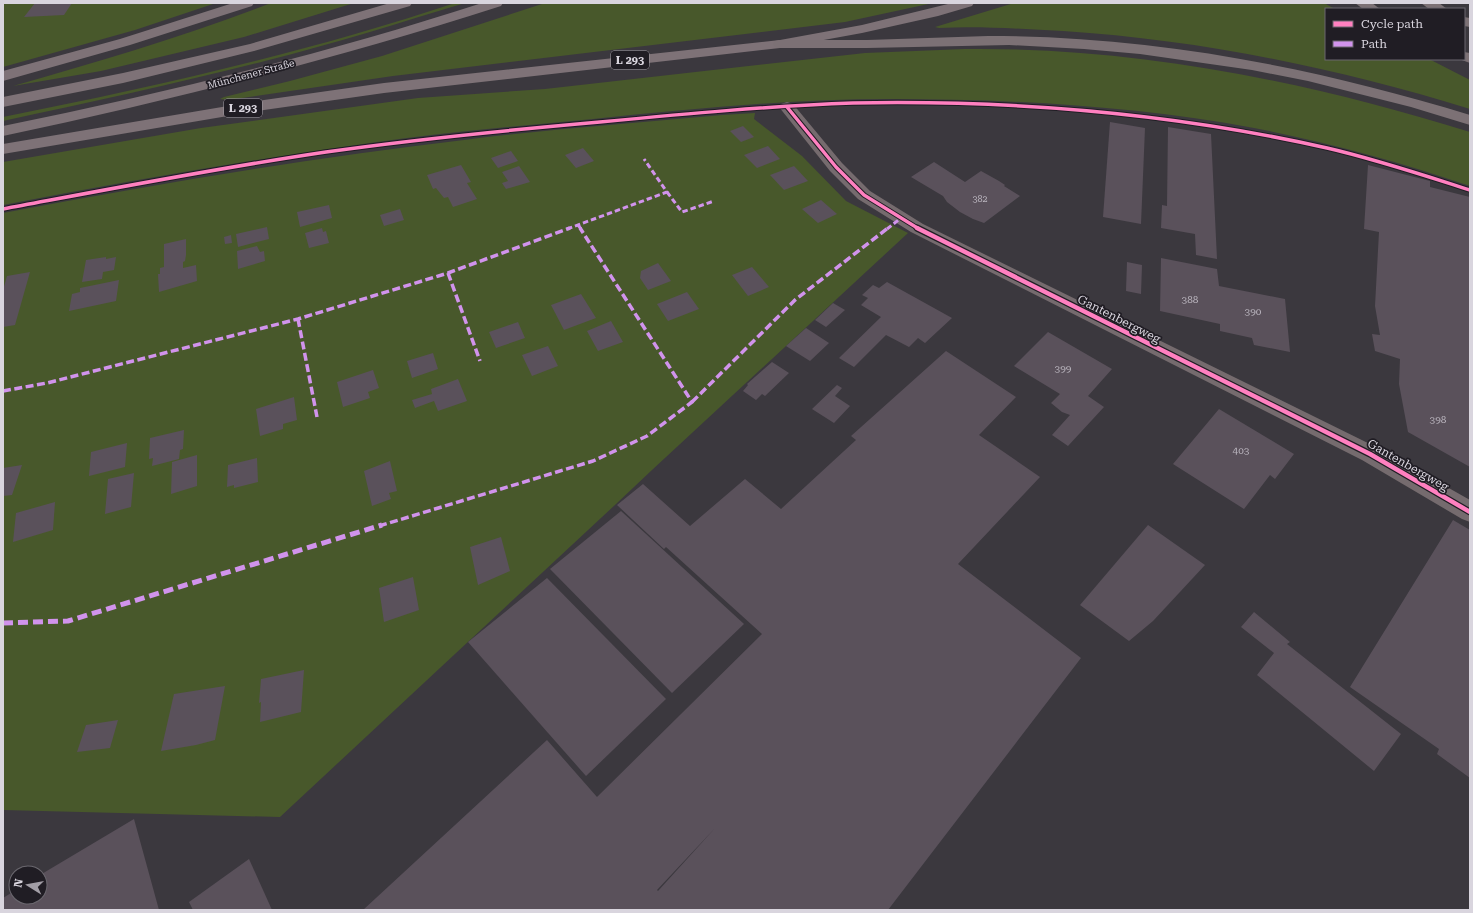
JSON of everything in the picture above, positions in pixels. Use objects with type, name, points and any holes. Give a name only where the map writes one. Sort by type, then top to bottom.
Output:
[{"type":"highway","points":[[3,76],[100,50],[190,23],[247,3]]},
{"type":"highway","points":[[3,102],[123,78],[254,47],[405,3]]},
{"type":"highway","name":"Münchener Straße","points":[[3,131],[78,116],[211,85],[440,22],[496,3]]},
{"type":"highway","name":"L 293","points":[[3,149],[256,106],[376,89],[780,44],[862,29],[933,13],[967,3]]},
{"type":"highway","points":[[1362,3],[1371,8]]},
{"type":"highway","points":[[1428,3],[1438,8]]},
{"type":"highway","points":[[780,44],[868,44],[960,40],[1006,40],[1155,51],[1298,75],[1378,93],[1470,120]]},
{"type":"street","name":"Gantenbergweg","points":[[787,107],[836,167],[864,195],[916,228],[1370,454],[1470,512]]},
{"type":"green space","points":[[3,3],[216,3],[135,30],[3,67]]},
{"type":"green space","points":[[271,3],[354,3],[244,37],[101,71],[13,86],[175,37]]},
{"type":"green space","points":[[455,3],[465,3],[265,61],[167,85],[3,121],[3,117],[174,81],[287,53],[400,21]]},
{"type":"green space","points":[[545,3],[933,3],[845,22],[393,76],[228,100],[220,99],[382,56]]},
{"type":"green space","points":[[1014,3],[1324,3],[1333,8],[1325,8],[1325,60],[1431,60],[1470,80],[1470,109],[1420,94],[1320,69],[1269,58],[1166,41],[1063,31],[935,27]]},
{"type":"green space","points":[[965,49],[1029,50],[1093,54],[1157,61],[1283,83],[1346,97],[1470,132],[1470,186],[1336,146],[1209,120],[1118,109],[1027,102],[936,99],[853,99],[704,108],[398,139],[232,164],[3,205],[3,162],[201,128],[418,98],[545,89],[865,53]]},
{"type":"green space","points":[[755,113],[754,119],[802,156],[846,201],[908,233],[280,817],[3,810],[3,213],[233,172],[406,147],[561,129]]},
{"type":"building","points":[[35,3],[72,3],[64,15],[24,17]]},
{"type":"building","points":[[1110,122],[1145,128],[1141,224],[1103,217]]},
{"type":"building","points":[[743,126],[754,137],[741,142],[730,131]]},
{"type":"building","points":[[1168,127],[1211,134],[1217,259],[1196,255],[1195,234],[1161,228],[1162,205],[1167,206]]},
{"type":"building","points":[[768,146],[780,159],[757,168],[744,155]]},
{"type":"building","points":[[583,148],[594,161],[576,168],[565,155]]},
{"type":"building","points":[[511,151],[518,161],[498,168],[491,158]]},
{"type":"building","points":[[934,162],[965,182],[981,171],[999,181],[1020,196],[984,223],[973,219],[960,212],[947,202],[943,196],[911,177]]},
{"type":"building","points":[[461,165],[471,182],[467,183],[477,199],[453,207],[448,197],[444,198],[436,188],[433,189],[427,175]]},
{"type":"building","points":[[1368,165],[1430,181],[1430,187],[1470,197],[1470,467],[1408,432],[1399,384],[1400,359],[1375,351],[1372,334],[1380,335],[1375,306],[1379,232],[1364,229]]},
{"type":"building","points":[[519,166],[530,182],[506,189],[502,183],[508,181],[502,172]]},
{"type":"building","points":[[794,166],[808,181],[784,190],[770,175]]},
{"type":"building","points":[[821,200],[837,214],[818,223],[802,209]]},
{"type":"building","points":[[329,205],[332,218],[300,227],[297,212]]},
{"type":"building","points":[[400,209],[404,220],[384,226],[380,215]]},
{"type":"building","points":[[267,227],[269,239],[238,247],[236,234]]},
{"type":"building","points":[[322,228],[323,232],[326,231],[329,243],[309,248],[305,233]]},
{"type":"building","points":[[231,235],[232,243],[225,244],[224,237]]},
{"type":"building","points":[[186,239],[186,255],[185,261],[183,262],[183,268],[196,265],[197,281],[159,292],[158,274],[160,274],[160,268],[164,267],[164,244]]},
{"type":"building","points":[[257,246],[260,252],[264,251],[265,261],[238,269],[237,251]]},
{"type":"building","points":[[106,257],[106,259],[116,257],[114,270],[103,272],[102,279],[82,282],[86,260]]},
{"type":"building","points":[[1161,258],[1217,269],[1219,286],[1285,299],[1290,352],[1254,345],[1252,338],[1220,331],[1220,324],[1160,311]]},
{"type":"building","points":[[1127,262],[1142,265],[1141,294],[1126,291]]},
{"type":"building","points":[[658,263],[671,281],[648,290],[640,278],[641,271]]},
{"type":"building","points":[[752,267],[769,287],[748,296],[732,275]]},
{"type":"building","points":[[30,272],[15,325],[3,327],[3,290],[7,276]]},
{"type":"building","points":[[119,280],[116,301],[69,311],[72,294],[80,292],[80,288]]},
{"type":"building","points":[[887,282],[952,318],[925,343],[918,338],[909,347],[886,335],[854,367],[839,358],[881,317],[861,305],[868,298],[862,295],[873,285],[879,288]]},
{"type":"building","points":[[687,292],[699,309],[668,321],[657,304]]},
{"type":"building","points":[[581,294],[596,318],[564,330],[551,305]]},
{"type":"building","points":[[833,303],[845,310],[826,327],[815,320]]},
{"type":"building","points":[[611,321],[623,342],[598,351],[587,331]]},
{"type":"building","points":[[518,322],[525,338],[496,348],[489,332]]},
{"type":"building","points":[[806,328],[829,343],[810,361],[786,346]]},
{"type":"building","points":[[1048,332],[1112,369],[1088,396],[1104,407],[1068,446],[1052,435],[1070,415],[1062,412],[1051,403],[1060,394],[1014,366]]},
{"type":"building","points":[[548,346],[558,366],[532,376],[522,355]]},
{"type":"building","points":[[946,351],[1016,397],[979,435],[1040,477],[958,564],[1081,658],[888,910],[363,910],[547,740],[597,797],[762,634],[666,547],[664,549],[617,505],[643,484],[690,526],[745,479],[781,509],[856,440],[851,436]],"holes":[[[716,827],[658,891],[657,890]]]},
{"type":"building","points":[[433,353],[438,369],[412,378],[407,361]]},
{"type":"building","points":[[772,362],[789,373],[765,396],[762,394],[756,400],[743,391],[748,385],[747,384]]},
{"type":"building","points":[[373,370],[379,388],[368,392],[370,398],[343,407],[337,382]]},
{"type":"building","points":[[458,379],[467,401],[438,411],[434,401],[415,408],[412,400],[432,394],[431,389]]},
{"type":"building","points":[[837,385],[842,388],[835,396],[850,406],[834,423],[812,409]]},
{"type":"building","points":[[294,397],[297,420],[283,424],[283,429],[260,436],[256,409]]},
{"type":"building","points":[[1219,409],[1294,454],[1275,479],[1270,475],[1244,509],[1173,464]]},
{"type":"building","points":[[184,430],[183,449],[180,450],[179,459],[152,466],[153,458],[149,459],[150,438]]},
{"type":"building","points":[[127,443],[125,467],[89,476],[91,452]]},
{"type":"building","points":[[197,455],[197,486],[171,494],[172,462]]},
{"type":"building","points":[[257,458],[258,482],[234,488],[234,485],[227,487],[228,465]]},
{"type":"building","points":[[390,461],[397,491],[389,493],[391,499],[372,506],[364,471]]},
{"type":"building","points":[[22,465],[12,495],[3,496],[3,468]]},
{"type":"building","points":[[134,473],[131,507],[105,514],[108,479]]},
{"type":"building","points":[[55,502],[53,530],[13,542],[16,513]]},
{"type":"building","points":[[621,511],[744,624],[672,693],[550,569]]},
{"type":"building","points":[[1453,520],[1470,530],[1470,778],[1437,754],[1439,749],[1350,687]]},
{"type":"building","points":[[1148,525],[1205,565],[1153,621],[1129,641],[1080,605]]},
{"type":"building","points":[[501,537],[510,571],[478,585],[470,547]]},
{"type":"building","points":[[413,577],[419,610],[384,622],[379,588]]},
{"type":"building","points":[[547,578],[666,699],[586,776],[468,642]]},
{"type":"building","points":[[1254,612],[1290,642],[1287,644],[1401,734],[1374,771],[1257,675],[1274,653],[1241,627]]},
{"type":"building","points":[[304,670],[301,712],[260,722],[261,702],[259,703],[261,679]]},
{"type":"building","points":[[225,686],[215,740],[161,751],[174,694]]},
{"type":"building","points":[[118,720],[110,748],[77,752],[86,725]]},
{"type":"building","points":[[134,819],[159,910],[3,910],[3,898],[8,895],[8,905],[48,905],[48,870]]},
{"type":"building","points":[[249,859],[272,910],[193,910],[189,902]]},
{"type":"marked path","points":[[3,391],[47,383],[298,319],[448,273],[667,192],[644,159]]},
{"type":"marked path","points":[[667,192],[682,212],[714,201]]},
{"type":"marked path","points":[[692,402],[795,300],[901,218]]},
{"type":"marked path","points":[[3,623],[68,621],[593,461],[647,436],[692,402],[578,225]]},
{"type":"marked path","points":[[448,273],[480,361]]},
{"type":"marked path","points":[[298,319],[317,417]]},
{"type":"cycle path","points":[[3,209],[232,167],[324,152],[399,142],[485,132],[709,112],[854,103],[964,104],[1038,107],[1111,113],[1184,122],[1257,133],[1329,149],[1400,167],[1470,190]]},
{"type":"cycle path","points":[[787,107],[836,167],[864,195],[917,228],[1370,454],[1470,512]]}]
